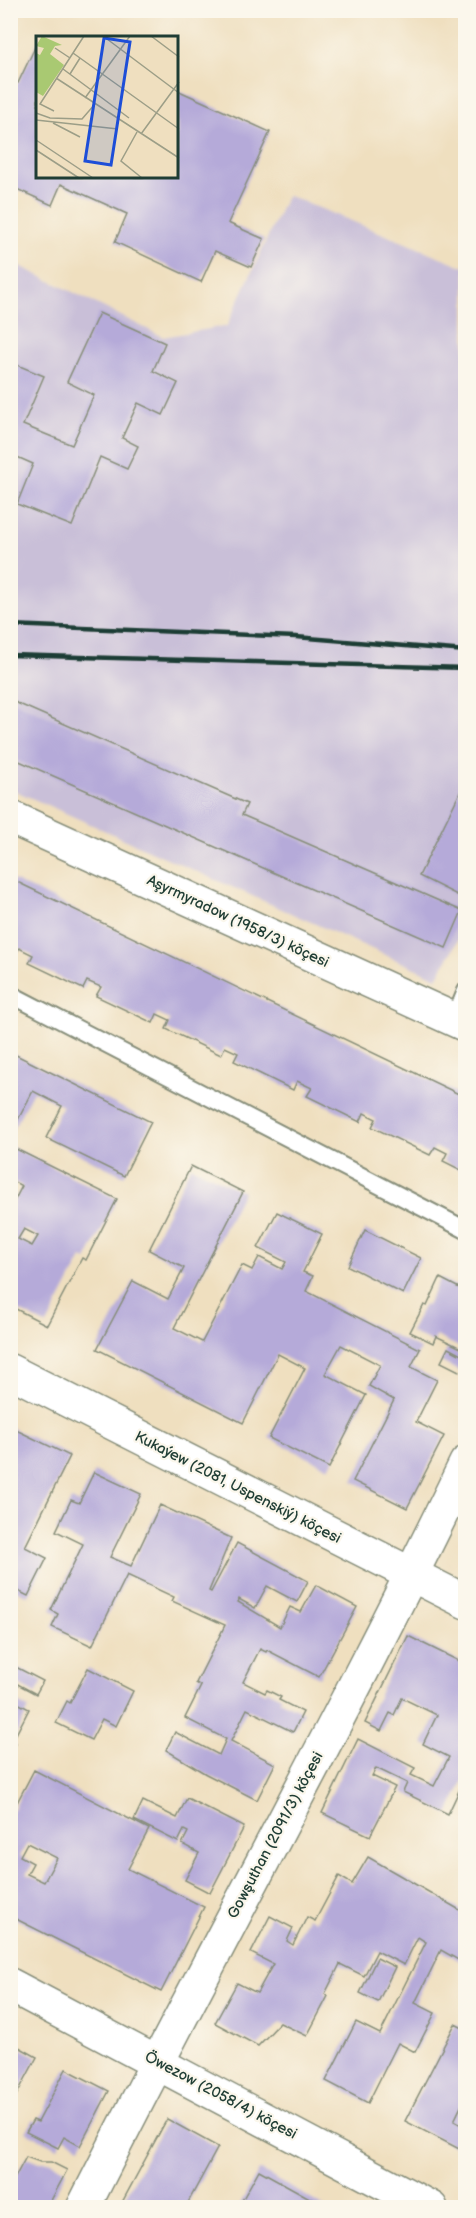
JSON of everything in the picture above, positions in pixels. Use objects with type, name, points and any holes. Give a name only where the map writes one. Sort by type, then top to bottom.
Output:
[{"type":"street","name":"Aşyrmyradow (1958/3) köçesi","points":[[10,817],[462,1012]]},
{"type":"street","name":"Kukaýew (2081, Uspenskiý) köçesi","points":[[10,1371],[465,1602]]},
{"type":"street","name":"Gowşuthan (2091/3) köçesi","points":[[83,2208],[157,2061],[412,1575],[465,1463]]},
{"type":"street","name":"Öwezow (2058/4) köçesi","points":[[10,1984],[431,2208]]},
{"type":"lane","points":[[10,994],[465,1230]]},
{"type":"shaded area","points":[[287,195],[465,267],[466,925],[437,978],[11,789],[10,261],[163,337],[227,326]]},
{"type":"building","points":[[36,45],[36,178],[178,178],[178,90],[270,132],[228,223],[264,239],[251,267],[215,251],[201,282],[115,242],[127,214],[61,184],[52,205],[10,186],[10,79],[18,83]]},
{"type":"building","points":[[99,313],[165,343],[153,371],[178,383],[163,415],[138,403],[122,438],[138,446],[127,469],[100,457],[72,526],[17,504],[33,464],[15,456],[10,467],[10,362],[44,376],[23,425],[72,445],[94,395],[67,382]]},
{"type":"building","points":[[10,700],[247,804],[242,815],[462,911],[446,948],[10,757]]},
{"type":"building","points":[[465,782],[465,899],[419,876]]},
{"type":"building","points":[[13,880],[465,1097],[465,1172],[443,1161],[447,1153],[435,1147],[430,1155],[372,1127],[376,1119],[364,1113],[360,1122],[307,1096],[312,1088],[297,1081],[293,1090],[234,1061],[238,1053],[225,1047],[221,1055],[166,1029],[170,1020],[157,1014],[153,1023],[96,996],[101,987],[87,981],[83,989],[29,963],[33,955],[19,948],[15,957],[10,955],[10,886]]},
{"type":"building","points":[[10,1052],[151,1122],[124,1176],[46,1138],[62,1106],[33,1091],[10,1135]]},
{"type":"building","points":[[10,1146],[117,1199],[86,1260],[82,1258],[47,1325],[10,1306],[10,1209],[22,1186],[10,1180]],"holes":[[[24,1229],[38,1236],[32,1246],[18,1239]]]},
{"type":"building","points":[[191,1166],[243,1192],[174,1328],[202,1342],[242,1265],[252,1270],[259,1257],[282,1269],[286,1262],[258,1248],[277,1212],[322,1234],[303,1272],[313,1276],[306,1291],[420,1349],[411,1367],[437,1380],[416,1422],[444,1436],[407,1508],[353,1481],[394,1400],[369,1386],[380,1365],[341,1345],[325,1374],[366,1395],[329,1468],[269,1438],[305,1368],[278,1354],[243,1423],[97,1349],[133,1281],[168,1299],[184,1268],[149,1250]]},
{"type":"building","points":[[365,1230],[421,1258],[403,1294],[348,1266]]},
{"type":"building","points":[[440,1278],[465,1291],[465,1350],[436,1336],[433,1343],[410,1332],[424,1305],[427,1306]]},
{"type":"building","points":[[448,1348],[465,1357],[465,1374],[441,1362]]},
{"type":"building","points":[[10,1427],[70,1456],[25,1547],[47,1558],[28,1596],[10,1587]]},
{"type":"building","points":[[94,1472],[141,1494],[110,1557],[131,1566],[160,1505],[231,1538],[209,1591],[211,1592],[237,1543],[308,1581],[297,1602],[267,1586],[255,1608],[239,1599],[238,1602],[280,1627],[290,1607],[301,1612],[316,1585],[357,1607],[319,1677],[267,1650],[266,1652],[260,1649],[243,1682],[265,1693],[267,1690],[281,1697],[279,1700],[303,1712],[293,1732],[247,1709],[231,1741],[275,1764],[257,1800],[166,1750],[175,1732],[219,1755],[226,1739],[185,1718],[201,1686],[196,1683],[225,1625],[172,1601],[174,1597],[127,1575],[92,1646],[52,1627],[58,1614],[51,1610],[83,1544],[56,1531],[71,1500],[79,1503]]},
{"type":"building","points":[[408,1636],[465,1664],[465,1778],[448,1814],[403,1792],[407,1783],[376,1768],[372,1776],[395,1787],[370,1836],[322,1813],[358,1739],[415,1768],[411,1775],[434,1786],[449,1757],[423,1744],[437,1715],[402,1698],[394,1715],[390,1713],[381,1731],[365,1723]]},
{"type":"building","points":[[10,1664],[43,1681],[36,1694],[10,1680]]},
{"type":"building","points":[[88,1668],[133,1691],[116,1726],[102,1719],[91,1740],[56,1723],[67,1701],[70,1703]]},
{"type":"building","points":[[10,1699],[29,1709],[12,1742],[16,1743],[10,1754]]},
{"type":"building","points":[[34,1770],[149,1829],[128,1869],[204,1907],[161,1992],[10,1916],[10,1816]],"holes":[[[27,1843],[57,1858],[44,1882],[27,1874],[33,1863],[20,1856]]]},
{"type":"building","points":[[187,1798],[244,1827],[210,1893],[185,1880],[199,1853],[182,1844],[188,1832],[184,1830],[178,1842],[134,1820],[143,1801],[177,1818]]},
{"type":"building","points":[[368,1857],[465,1913],[465,1951],[460,1961],[441,1950],[415,2003],[435,2013],[415,2052],[398,2043],[368,2103],[326,2081],[356,2022],[380,2034],[426,1942],[418,1937],[404,1965],[377,1951],[364,1976],[340,1964],[325,1994],[328,1996],[307,2036],[280,2023],[258,2046],[215,2023],[237,1983],[257,1993],[273,1964],[251,1953],[270,1916],[293,1928],[287,1941],[293,1945],[307,1917],[315,1921],[339,1876],[352,1884]]},
{"type":"building","points":[[377,1958],[395,1967],[378,2002],[360,1993]]},
{"type":"building","points":[[455,2024],[465,2029],[465,2098],[454,2121],[465,2127],[465,2152],[405,2121]]},
{"type":"building","points":[[10,2042],[37,2057],[10,2107]]},
{"type":"building","points":[[66,2069],[109,2091],[80,2146],[64,2137],[58,2148],[26,2132],[33,2120],[38,2122]]},
{"type":"building","points":[[167,2119],[218,2147],[185,2208],[119,2208]]},
{"type":"building","points":[[26,2157],[40,2162],[51,2162],[67,2170],[47,2208],[10,2208],[10,2187]]},
{"type":"building","points":[[259,2170],[326,2208],[243,2208],[239,2206]]},
{"type":"railway","points":[[10,625],[296,637],[466,651]]},
{"type":"railway","points":[[10,655],[466,668]]}]
